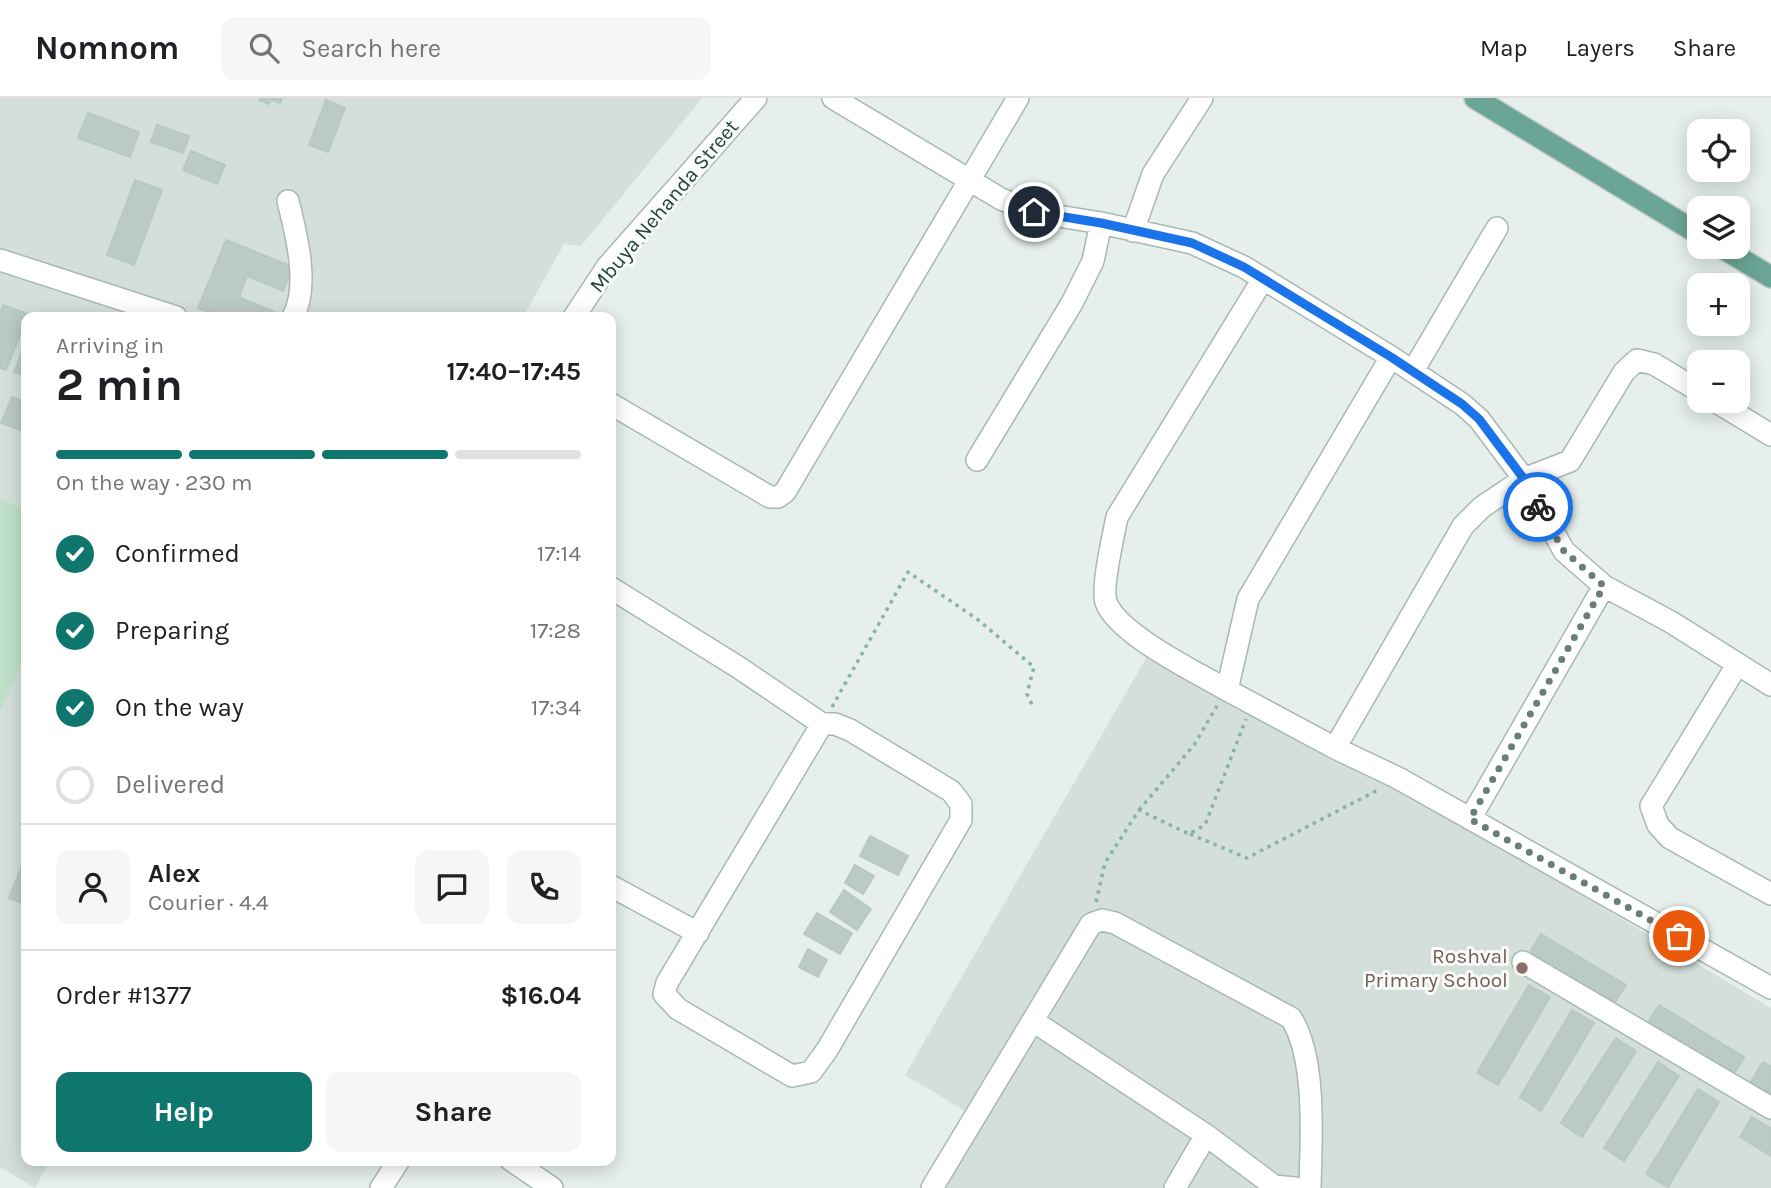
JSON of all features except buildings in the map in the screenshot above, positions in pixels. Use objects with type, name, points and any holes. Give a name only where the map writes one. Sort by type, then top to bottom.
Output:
[{"type":"main road","points":[[1475,98],[1687,227]]},
{"type":"main road","points":[[1741,259],[1771,277]]},
{"type":"street","name":"Mbuya Nehanda Street","points":[[578,312],[607,267],[757,98]]},
{"type":"street","points":[[833,98],[1001,199],[1034,212],[1101,223],[1192,243],[1263,279],[1391,357],[1462,404],[1479,419],[1524,479],[1564,551],[1604,586],[1671,622],[1771,685]]},
{"type":"street","points":[[616,407],[770,497],[778,497],[785,492],[1018,98]]},
{"type":"street","points":[[1133,231],[1153,174],[1202,98]]},
{"type":"street","points":[[288,201],[300,247],[299,306],[296,312]]},
{"type":"street","points":[[977,460],[1072,303],[1093,261],[1101,223]]},
{"type":"street","points":[[1413,371],[1497,228]]},
{"type":"street","points":[[0,260],[161,312]]},
{"type":"street","points":[[1263,279],[1117,517],[1109,556],[1105,601],[1123,627],[1227,690],[1335,748],[1398,778],[1771,988]]},
{"type":"street","points":[[1227,690],[1248,599],[1391,357]]},
{"type":"street","points":[[1335,748],[1464,526],[1482,507],[1524,479],[1570,461],[1624,372],[1637,360],[1654,364],[1687,384]]},
{"type":"street","points":[[1735,413],[1771,435]]},
{"type":"street","points":[[1470,819],[1604,586]]},
{"type":"street","points":[[616,591],[738,667],[822,724],[835,724],[850,730],[951,791],[961,804],[961,820],[827,1050],[811,1072],[792,1076],[678,1009],[664,994],[667,983],[822,724]]},
{"type":"street","points":[[1737,665],[1651,806],[1658,825],[1670,838],[1771,894]]},
{"type":"street","points":[[616,889],[698,933]]},
{"type":"street","points":[[932,1188],[1091,924],[1102,920],[1115,923],[1290,1018],[1298,1030],[1312,1101],[1310,1188]]},
{"type":"street","points":[[1523,962],[1771,1108]]},
{"type":"street","points":[[1033,1021],[1206,1135],[1274,1186],[1295,1188]]},
{"type":"street","points":[[1175,1188],[1206,1135]]},
{"type":"street","points":[[381,1188],[395,1166]]},
{"type":"street","points":[[520,1166],[552,1188]]},
{"type":"path","points":[[822,724],[908,572],[977,619],[1034,667],[1027,694],[1033,707]]},
{"type":"path","points":[[1091,924],[1105,863],[1139,810],[1194,745],[1227,690]]},
{"type":"path","points":[[1189,834],[1205,825],[1251,703]]},
{"type":"path","points":[[1139,810],[1247,858],[1398,778]]},
{"type":"shaded area","points":[[0,98],[702,98],[581,246],[564,244],[526,312],[21,312],[21,1166],[47,1166],[35,1188],[0,1167]]},
{"type":"shaded area","points":[[1149,653],[1399,786],[1771,1008],[1771,1188],[943,1188],[982,1121],[905,1075]]},
{"type":"green space","points":[[0,499],[21,508],[21,663],[0,711]]},
{"type":"way so far","points":[[1538,507],[1564,551],[1604,586],[1470,819],[1679,936]]},
{"type":"place","name":"Roshval Primary School","points":[[1522,968]]},
{"type":"route","points":[[1034,212],[1101,223],[1192,243],[1244,267],[1462,404],[1479,419],[1524,479],[1538,507]]}]
